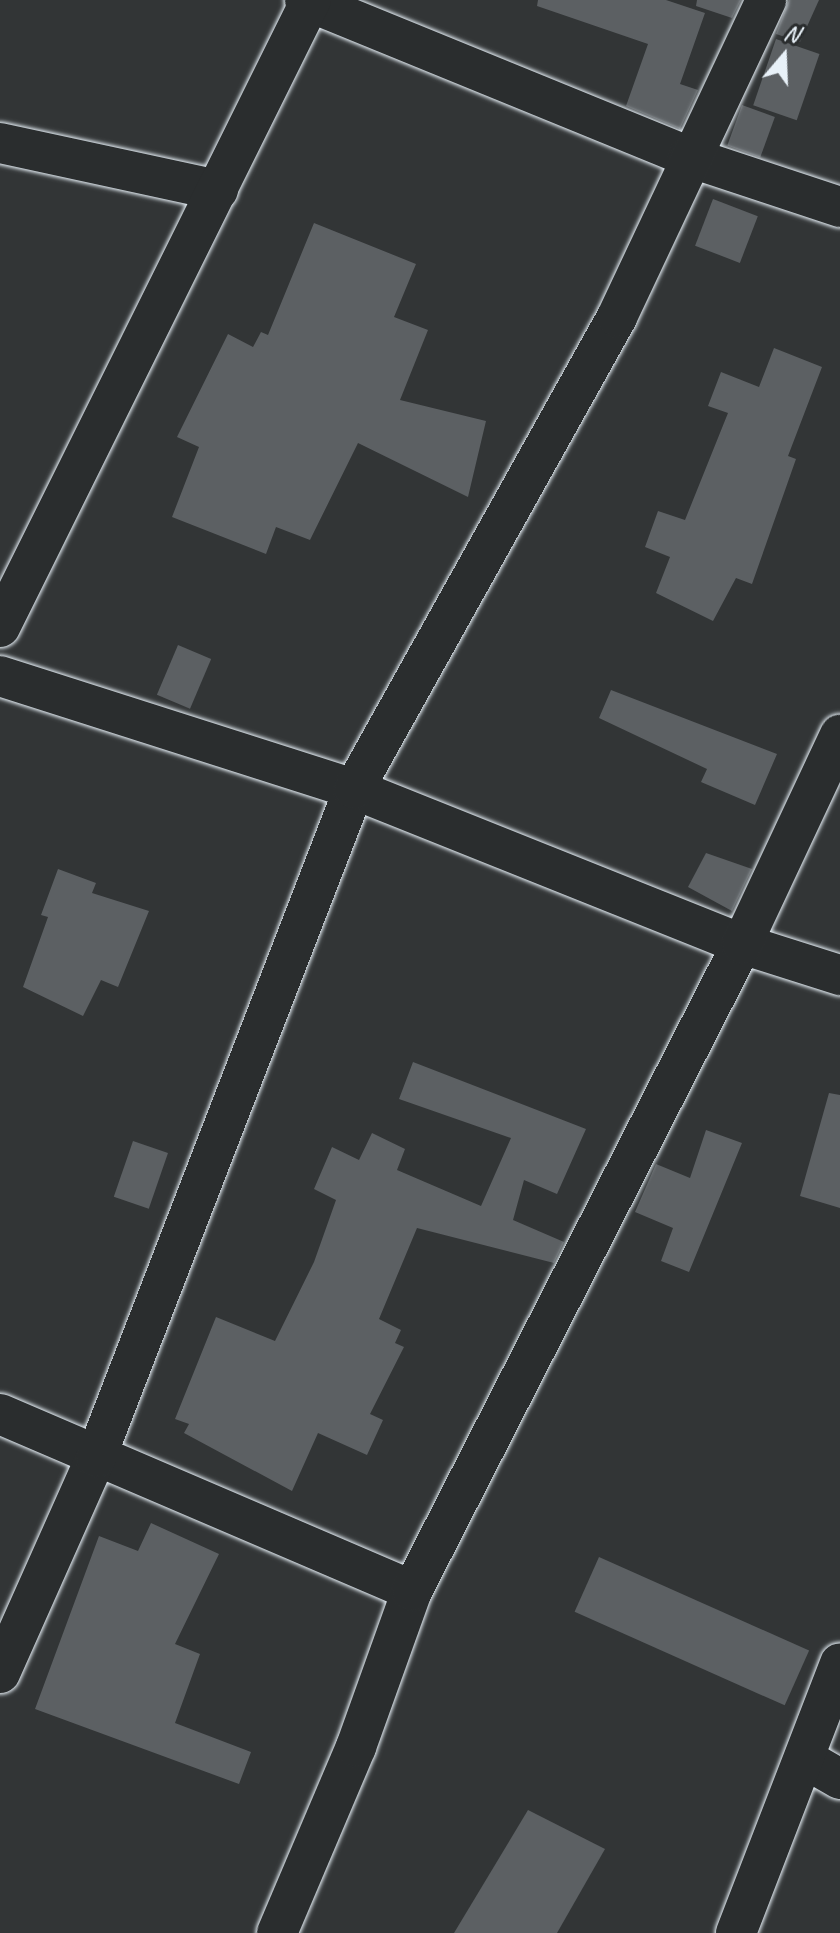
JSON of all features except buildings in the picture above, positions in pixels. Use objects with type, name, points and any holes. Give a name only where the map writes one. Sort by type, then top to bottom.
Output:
[{"type":"street","points":[[0,1673],[96,1457],[354,789],[530,480],[617,317],[689,157],[766,0]]},
{"type":"street","points":[[0,627],[309,1],[689,157],[840,207]]},
{"type":"street","points":[[0,143],[218,190]]},
{"type":"street","points":[[0,676],[354,789],[742,944],[840,975]]},
{"type":"street","points":[[277,1933],[356,1747],[412,1591],[742,944],[840,735]]},
{"type":"street","points":[[0,1414],[412,1591]]},
{"type":"street","points":[[736,1933],[823,1769],[840,1663]]}]
